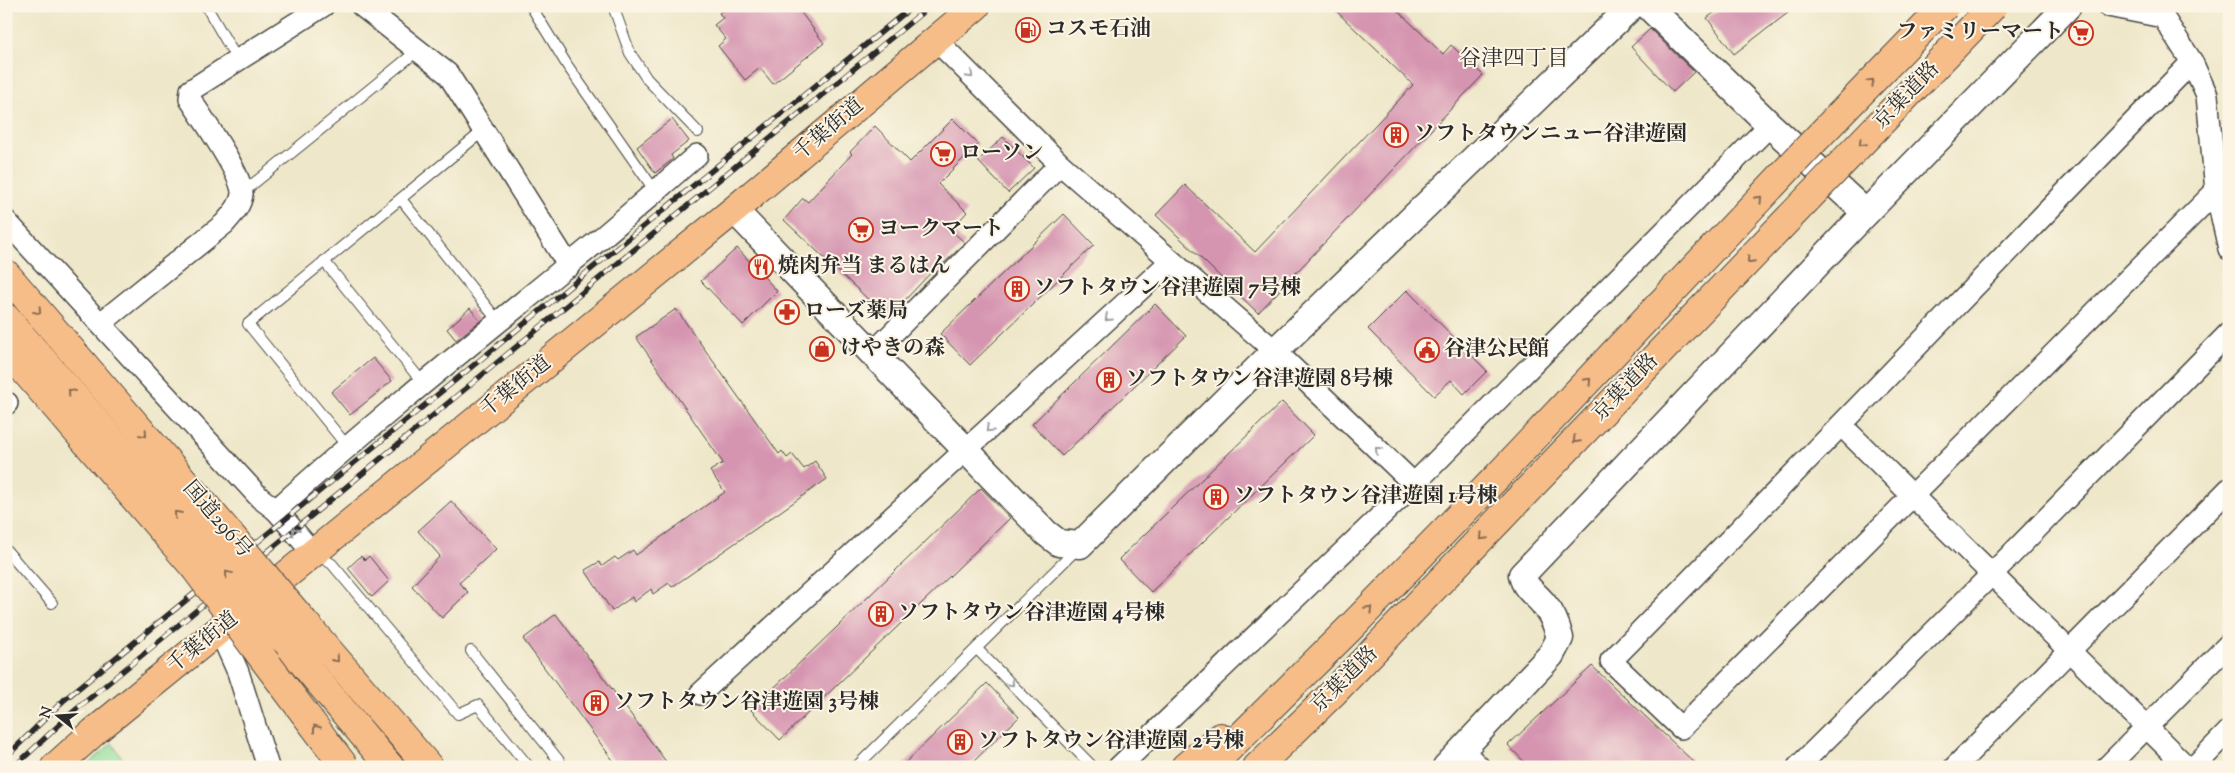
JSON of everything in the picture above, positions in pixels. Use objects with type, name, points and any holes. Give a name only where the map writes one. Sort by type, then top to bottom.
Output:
[{"type":"highway","name":"千葉街道","points":[[55,767],[216,632],[734,210],[976,6]]},
{"type":"highway","name":"京葉道路","points":[[1210,767],[1350,628],[1494,480],[1816,139],[1945,6]]},
{"type":"highway","name":"京葉道路","points":[[1256,767],[1332,694],[1993,6]]},
{"type":"highway","name":"国道296号","points":[[6,274],[228,532],[293,630],[390,767]]},
{"type":"highway","name":"国道296号","points":[[6,318],[201,559],[293,630],[429,767]]},
{"type":"highway","points":[[6,339],[23,369],[201,559],[345,767]]},
{"type":"highway","points":[[1185,767],[1350,628]]},
{"type":"highway","points":[[1269,767],[1332,694]]},
{"type":"street","points":[[101,323],[224,224],[238,207],[242,193],[225,154],[190,99],[191,90],[323,6]]},
{"type":"street","points":[[362,6],[448,74],[569,266]]},
{"type":"street","points":[[734,210],[1046,533],[1059,543],[1080,546],[1275,351],[1632,6]]},
{"type":"street","points":[[1648,6],[1770,125],[1866,213]]},
{"type":"street","points":[[1462,761],[1551,655],[1560,638],[1557,626],[1545,606],[1524,585],[1522,575],[1866,213],[2068,6]]},
{"type":"street","points":[[2108,6],[2163,17],[2192,62],[2208,95],[2216,191],[2229,249]]},
{"type":"street","points":[[936,40],[1060,164],[1170,262],[1275,351],[1414,484]]},
{"type":"street","points":[[2192,62],[1981,278],[1842,426],[1611,661],[1681,728],[2216,191]]},
{"type":"street","points":[[1119,767],[1414,484],[1770,125]]},
{"type":"street","points":[[276,510],[347,446],[498,321],[569,266],[697,155]]},
{"type":"street","points":[[872,354],[1060,164]]},
{"type":"street","points":[[6,220],[260,498],[276,510],[313,553]]},
{"type":"street","points":[[700,694],[1170,262]]},
{"type":"street","points":[[1798,767],[1992,574],[2229,333]]},
{"type":"street","points":[[1842,426],[2187,767]]},
{"type":"street","points":[[1956,767],[2229,489]]},
{"type":"street","points":[[216,632],[226,645],[238,672],[268,767]]},
{"type":"street","points":[[2107,767],[2229,644]]},
{"type":"street","points":[[2194,767],[2229,731]]},
{"type":"lane","points":[[206,6],[238,61]]},
{"type":"lane","points":[[532,6],[567,65],[655,191]]},
{"type":"lane","points":[[613,6],[630,53],[647,79],[698,132]]},
{"type":"lane","points":[[242,193],[417,51]]},
{"type":"lane","points":[[347,446],[248,324],[483,131]]},
{"type":"lane","points":[[401,199],[498,321]]},
{"type":"lane","points":[[324,261],[423,382]]},
{"type":"lane","points":[[856,767],[1080,546]]},
{"type":"lane","points":[[6,550],[52,602]]},
{"type":"lane","points":[[313,553],[332,564],[458,714],[478,706],[529,767]]},
{"type":"lane","points":[[977,649],[1093,767]]},
{"type":"lane","points":[[471,651],[564,767]]},
{"type":"green space","points":[[112,743],[124,761],[117,767],[85,767]]},
{"type":"building","points":[[728,6],[796,6],[824,43],[773,84],[760,68],[745,80],[718,46],[726,39],[714,25],[723,18],[719,13]]},
{"type":"building","name":"ソフトタウンニュー谷津遊園","points":[[1331,6],[1393,6],[1443,54],[1451,45],[1483,75],[1258,313],[1156,215],[1185,185],[1255,252],[1413,85]]},
{"type":"building","points":[[1723,6],[1797,6],[1734,54],[1707,18]]},
{"type":"building","points":[[1650,29],[1694,72],[1673,92],[1631,47]]},
{"type":"building","points":[[672,119],[689,141],[671,155],[673,159],[655,173],[637,147]]},
{"type":"building","points":[[953,119],[978,144],[938,184],[967,212],[951,230],[965,243],[939,268],[937,266],[888,318],[784,220],[803,198],[808,202],[852,154],[850,152],[875,126],[910,162]]},
{"type":"building","points":[[1003,137],[1034,168],[1008,193],[978,161]]},
{"type":"building","name":"ソフトタウン谷津遊園 7号棟","points":[[1064,214],[1094,245],[970,365],[940,334]]},
{"type":"building","points":[[737,248],[777,291],[743,325],[701,281]]},
{"type":"building","name":"谷津公民館","points":[[1407,290],[1487,371],[1464,394],[1451,380],[1434,396],[1368,329]]},
{"type":"building","name":"ソフトタウン谷津遊園 8号棟","points":[[1155,304],[1186,336],[1062,456],[1032,424]]},
{"type":"building","points":[[470,308],[480,321],[456,340],[447,329]]},
{"type":"building","points":[[676,309],[779,454],[782,451],[787,458],[792,454],[804,469],[815,461],[827,479],[672,587],[669,583],[653,594],[651,589],[634,602],[632,597],[612,611],[585,570],[599,562],[602,566],[615,557],[618,560],[633,550],[636,555],[725,492],[710,471],[723,463],[636,337]]},
{"type":"building","points":[[373,358],[392,381],[350,415],[331,392]]},
{"type":"building","name":"ソフトタウン谷津遊園 1号棟","points":[[1282,402],[1314,435],[1151,592],[1119,559]]},
{"type":"building","name":"ソフトタウン谷津遊園 4号棟","points":[[981,488],[1010,518],[780,740],[751,710]]},
{"type":"building","points":[[451,501],[496,549],[459,583],[468,592],[442,618],[412,586],[440,556],[418,531]]},
{"type":"building","points":[[361,556],[365,560],[369,556],[389,581],[372,597],[348,568]]},
{"type":"building","name":"ソフトタウン谷津遊園 3号棟","points":[[556,614],[670,767],[618,767],[523,639]]},
{"type":"building","points":[[1592,666],[1699,767],[1529,767],[1508,745]]},
{"type":"building","name":"ソフトタウン谷津遊園 2号棟","points":[[987,683],[1019,717],[968,767],[901,767]]},
{"type":"railway","points":[[6,757],[64,700],[913,6]]},
{"type":"railway","points":[[14,767],[73,712],[930,6]]},
{"type":"place","name":"コスモ石油","points":[[1028,30]]},
{"type":"place","name":"ファミリーマート","points":[[2081,33]]},
{"type":"place","name":"ソフトタウンニュー谷津遊園","points":[[1396,135]]},
{"type":"place","name":"ローソン","points":[[943,154]]},
{"type":"place","name":"ヨークマート","points":[[861,230]]},
{"type":"place","name":"焼肉弁当 まるはん","points":[[761,267]]},
{"type":"place","name":"ソフトタウン谷津遊園 7号棟","points":[[1017,289]]},
{"type":"place","name":"ローズ薬局","points":[[787,312]]},
{"type":"place","name":"けやきの森","points":[[822,349]]},
{"type":"place","name":"谷津公民館","points":[[1427,350]]},
{"type":"place","name":"ソフトタウン谷津遊園 8号棟","points":[[1109,380]]},
{"type":"place","name":"ソフトタウン谷津遊園 1号棟","points":[[1216,497]]},
{"type":"place","name":"ソフトタウン谷津遊園 4号棟","points":[[881,614]]},
{"type":"place","name":"ソフトタウン谷津遊園 3号棟","points":[[596,703]]},
{"type":"place","name":"ソフトタウン谷津遊園 2号棟","points":[[960,742]]},
{"type":"district","name":"谷津四丁目","points":[[1514,60]]}]
